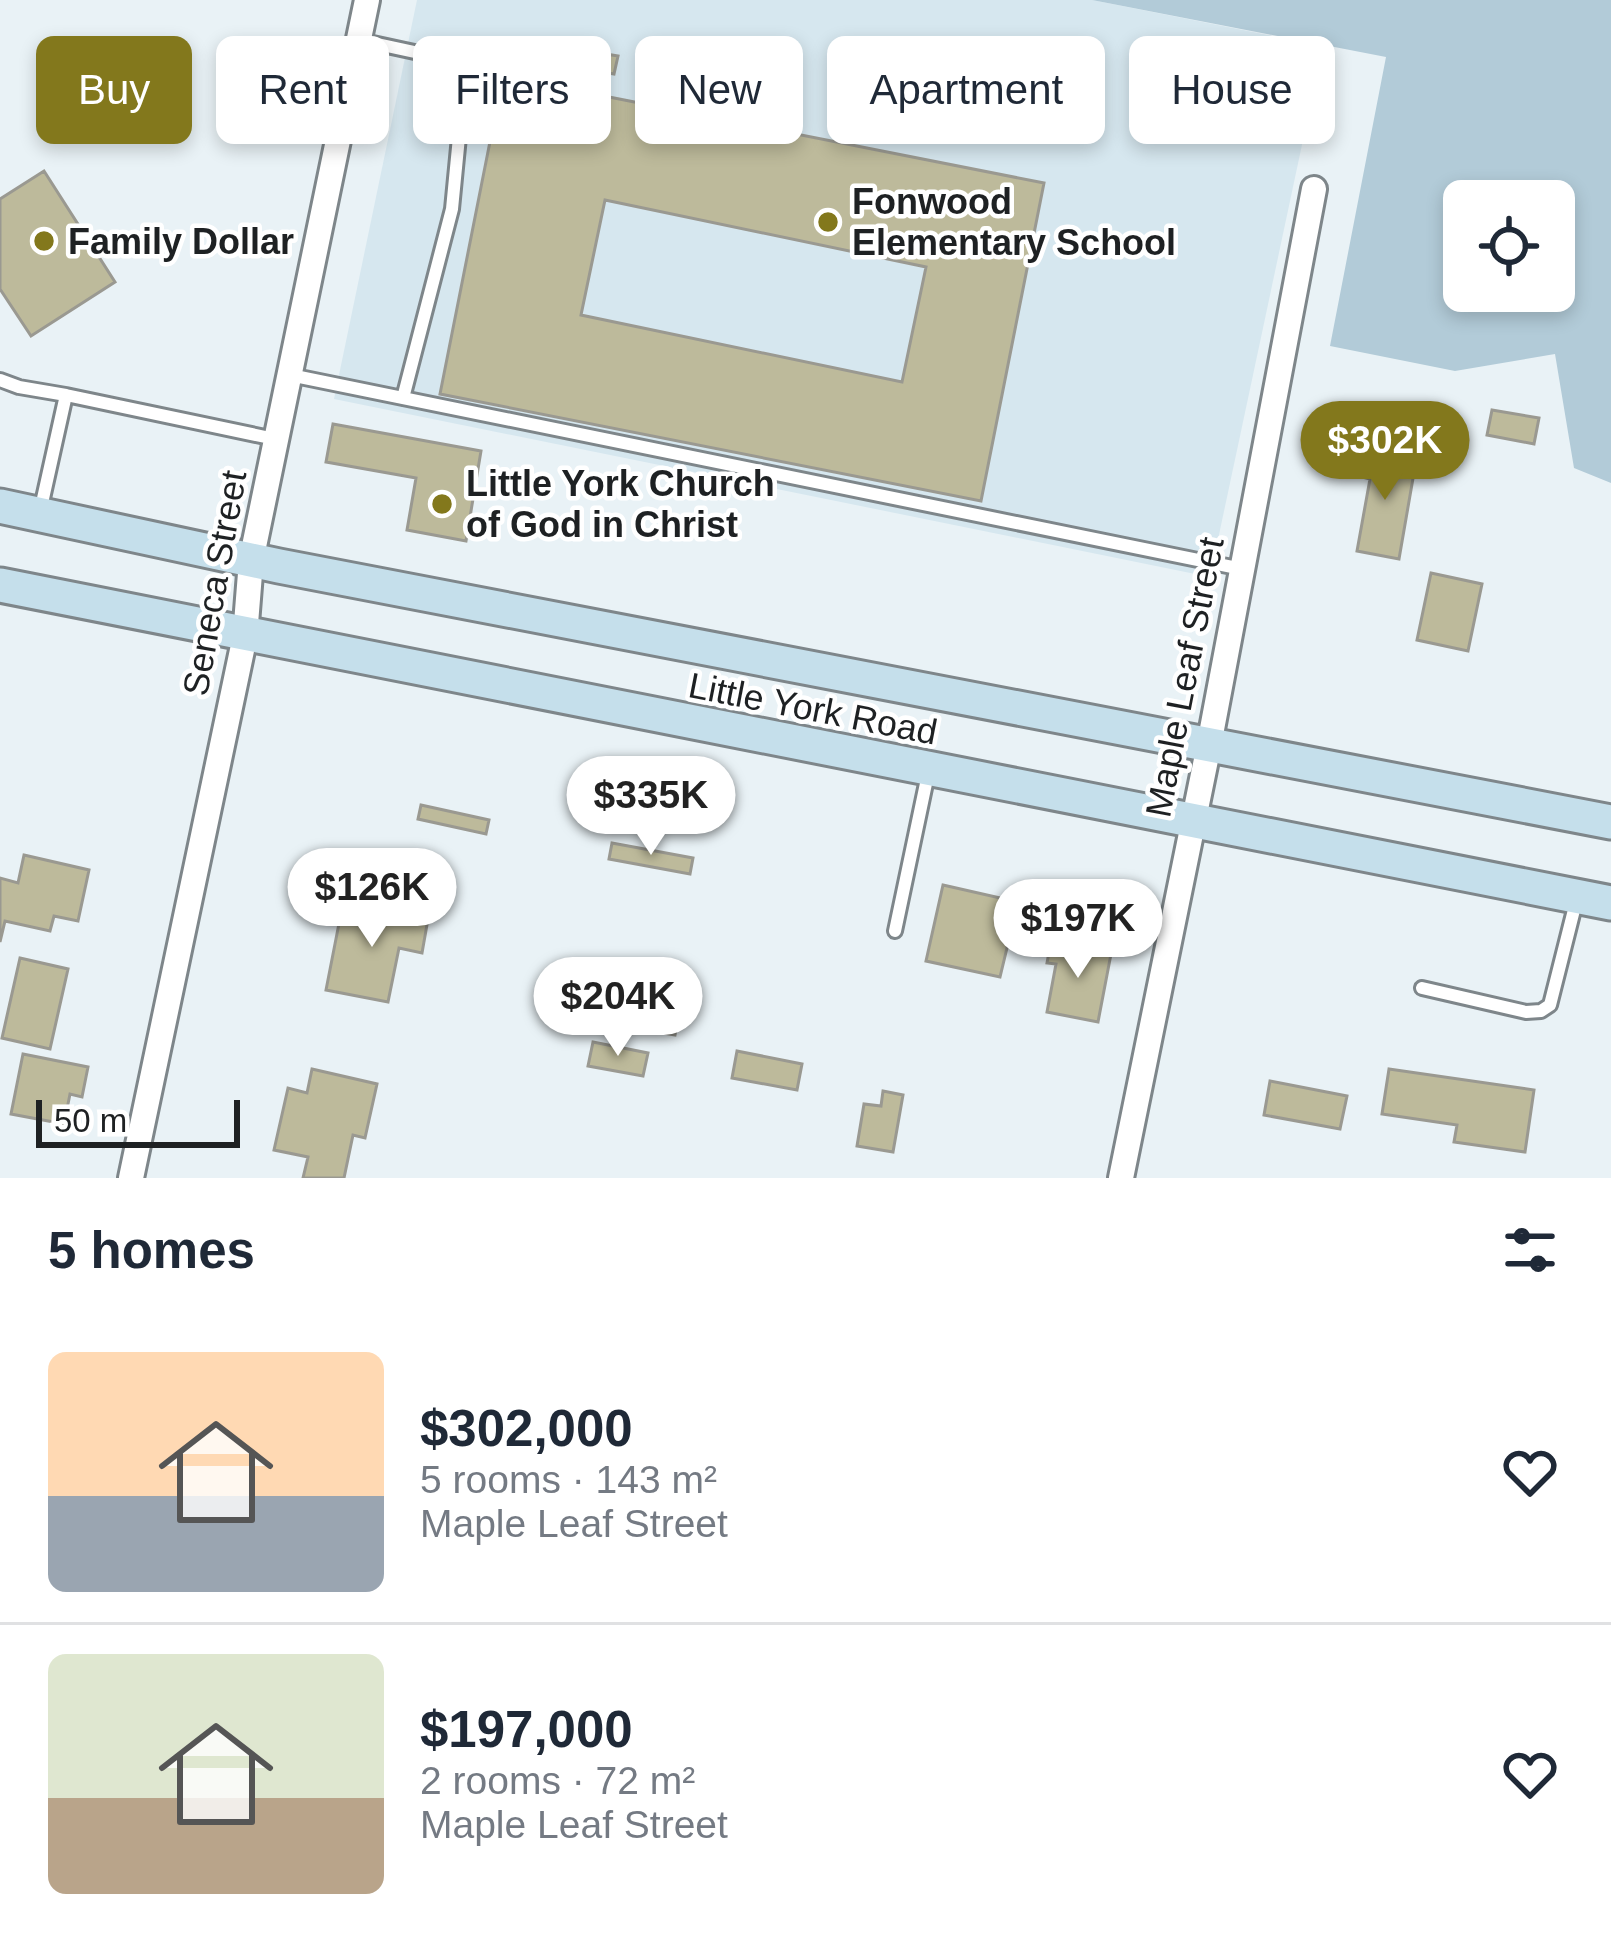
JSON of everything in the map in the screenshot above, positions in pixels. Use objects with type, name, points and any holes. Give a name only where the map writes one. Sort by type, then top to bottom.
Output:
[{"type":"main road","name":"Little York Road","points":[[0,506],[251,561],[1611,821]]},
{"type":"main road","name":"Little York Road","points":[[0,585],[1611,903]]},
{"type":"street","name":"Seneca Street","points":[[360,36],[367,0]]},
{"type":"street","name":"Seneca Street","points":[[131,1178],[245,636],[251,561],[337,144]]},
{"type":"street","name":"Maple Leaf Street","points":[[1121,1178],[1314,189]]},
{"type":"lane","points":[[389,46],[433,56],[459,91],[452,209],[404,398]]},
{"type":"lane","points":[[289,375],[1242,568]]},
{"type":"lane","points":[[0,380],[19,388],[276,440]]},
{"type":"lane","points":[[39,514],[66,395]]},
{"type":"lane","points":[[896,931],[929,771]]},
{"type":"lane","points":[[1422,988],[1541,1012],[1550,1005],[1577,896]]},
{"type":"shaded area","name":"Fonwood Elementary School","points":[[417,0],[1092,0],[1273,36],[1129,36],[1129,144],[1302,144],[1210,577],[334,399]]},
{"type":"shaded area","points":[[1092,0],[1611,0],[1611,483],[1574,468],[1555,354],[1455,371],[1330,346],[1386,57],[1335,47],[1335,36],[1278,36]]},
{"type":"building","points":[[611,55],[618,56],[611,73]]},
{"type":"building","points":[[611,97],[635,102],[635,144],[803,144],[803,135],[827,140],[827,144],[1044,183],[981,501],[440,394],[490,144],[611,144]],"holes":[[[605,200],[926,267],[902,382],[581,315]]]},
{"type":"building","name":"Family Dollar","points":[[44,171],[115,282],[31,336],[0,289],[0,199]]},
{"type":"building","points":[[1492,410],[1539,418],[1534,444],[1487,435]]},
{"type":"building","name":"Little York Church of God in Christ","points":[[333,424],[481,451],[466,541],[407,530],[416,478],[326,462]]},
{"type":"building","points":[[1362,451],[1416,461],[1399,559],[1357,551],[1370,479],[1358,476]]},
{"type":"building","points":[[1431,573],[1482,584],[1468,651],[1417,640]]},
{"type":"building","points":[[421,805],[489,820],[486,834],[418,819]]},
{"type":"building","points":[[612,843],[693,858],[690,874],[609,859]]},
{"type":"building","points":[[24,855],[89,870],[78,921],[54,916],[50,931],[5,921],[0,942],[0,878],[18,883]]},
{"type":"building","points":[[943,885],[1018,902],[1000,977],[926,961]]},
{"type":"building","points":[[1076,894],[1110,901],[1103,940],[1068,933]]},
{"type":"building","points":[[343,903],[428,919],[422,953],[399,948],[388,1002],[326,990]]},
{"type":"building","points":[[1051,942],[1111,954],[1098,1022],[1047,1012],[1056,964],[1047,963]]},
{"type":"building","points":[[20,958],[68,969],[50,1049],[2,1038]]},
{"type":"building","points":[[656,975],[685,980],[675,1035],[646,1030]]},
{"type":"building","points":[[593,1042],[648,1053],[643,1076],[588,1066]]},
{"type":"building","points":[[737,1051],[802,1064],[797,1090],[732,1078]]},
{"type":"building","points":[[23,1054],[88,1067],[82,1097],[70,1094],[64,1124],[11,1114]]},
{"type":"building","points":[[312,1069],[377,1084],[365,1138],[353,1135],[344,1178],[303,1178],[308,1157],[274,1150],[288,1088],[307,1093]]},
{"type":"building","points":[[1389,1069],[1534,1090],[1525,1152],[1454,1142],[1457,1125],[1382,1114]]},
{"type":"building","points":[[1270,1081],[1347,1096],[1340,1129],[1264,1115]]},
{"type":"building","points":[[883,1091],[903,1095],[893,1152],[857,1146],[864,1104],[881,1106]]},
{"type":"place","name":"Fonwood Elementary School","points":[[828,222]]},
{"type":"place","name":"Family Dollar","points":[[44,241]]},
{"type":"place","name":"Little York Church of God in Christ","points":[[442,504]]}]
